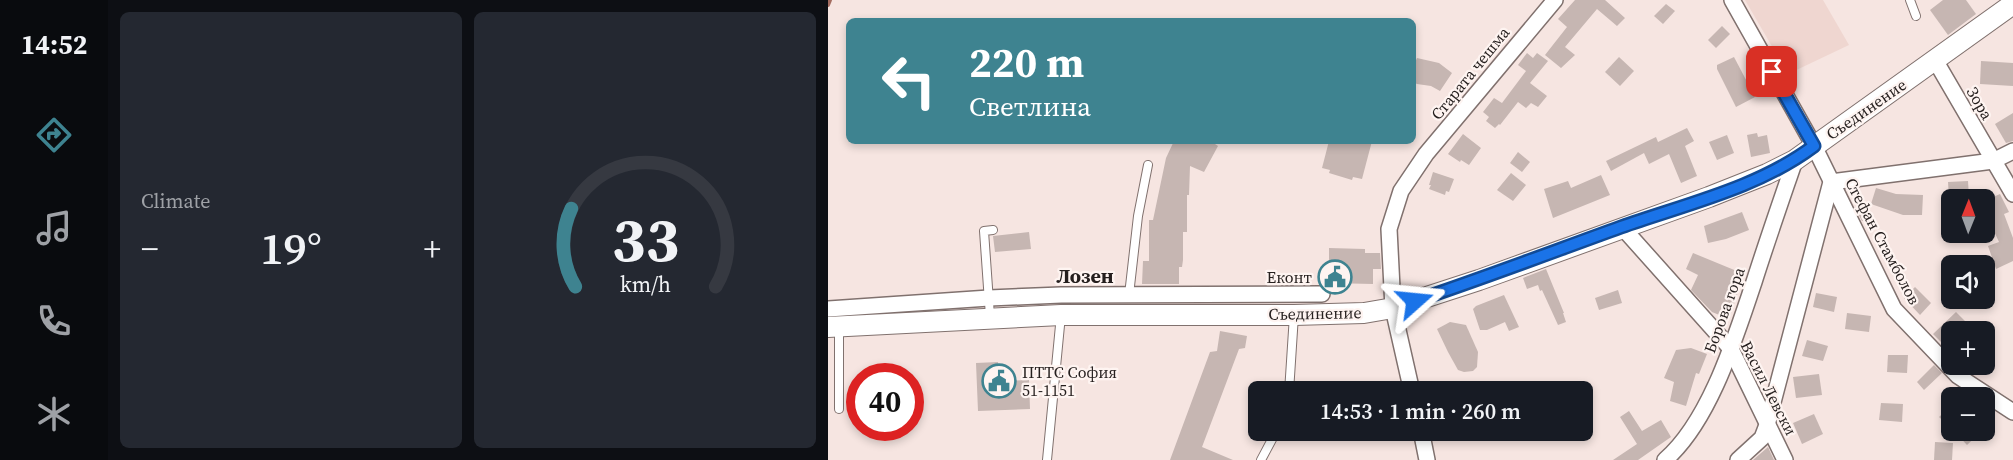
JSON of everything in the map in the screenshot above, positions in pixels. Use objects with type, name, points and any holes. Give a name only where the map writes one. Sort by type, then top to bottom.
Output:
[{"type":"street","name":"Старата чешма","points":[[1410,381],[1393,308],[1389,229],[1401,191],[1426,154],[1555,0]]},
{"type":"street","name":"Стефан Стамболов","points":[[1732,0],[1814,146],[1894,309],[1958,376],[2013,412]]},
{"type":"street","name":"Съединение","points":[[833,327],[1061,315],[1294,315],[1364,313],[1393,308],[1479,280],[1767,174],[1795,160],[2013,4]]},
{"type":"street","name":"Зора","points":[[1935,60],[2013,194]]},
{"type":"street","points":[[1738,460],[1762,438],[1767,425],[1832,182],[1993,161],[2013,151]]},
{"type":"street","name":"Борова гора","points":[[1665,460],[1695,426],[1731,349],[1795,160]]},
{"type":"street","name":"Васил Левски","points":[[1622,227],[1731,349],[1785,460]]},
{"type":"street","points":[[828,309],[1061,295],[1322,294]]},
{"type":"street","points":[[1423,441],[1427,460]]},
{"type":"lane","points":[[1910,0],[1916,16]]},
{"type":"lane","points":[[1129,296],[1138,216],[1148,165]]},
{"type":"lane","points":[[990,318],[984,231],[993,230]]},
{"type":"lane","points":[[1047,460],[1061,315]]},
{"type":"lane","points":[[1289,381],[1294,315]]},
{"type":"lane","points":[[833,327],[839,409]]},
{"type":"lane","points":[[1262,460],[1272,441]]},
{"type":"shaded area","points":[[1745,0],[1823,0],[1849,45],[1788,74]]},
{"type":"building","points":[[1575,0],[1605,0],[1625,18],[1617,26],[1597,9],[1565,47],[1575,55],[1561,68],[1545,55],[1567,27],[1558,19]]},
{"type":"building","points":[[1943,0],[1966,0],[1976,14],[1948,35],[1930,10]]},
{"type":"building","points":[[1666,4],[1675,11],[1663,24],[1654,16]]},
{"type":"building","points":[[1722,26],[1730,34],[1716,48],[1708,40]]},
{"type":"building","points":[[1527,53],[1533,58],[1537,53],[1548,61],[1530,83],[1547,96],[1538,107],[1531,103],[1526,108],[1518,102],[1495,128],[1486,121],[1489,117],[1483,112],[1494,98],[1502,103],[1526,71],[1518,65]]},
{"type":"building","points":[[1619,57],[1634,71],[1620,86],[1605,72]]},
{"type":"building","points":[[1734,57],[1755,97],[1736,107],[1717,69],[1717,65]]},
{"type":"building","points":[[1417,58],[1439,63],[1452,73],[1440,91],[1431,86],[1416,84]]},
{"type":"building","points":[[1981,61],[2013,63],[2013,86],[1980,84]]},
{"type":"building","points":[[2013,113],[2013,141],[2006,143],[1995,124]]},
{"type":"building","points":[[1687,128],[1694,141],[1685,146],[1697,176],[1681,183],[1669,154],[1649,164],[1644,153],[1611,171],[1606,161],[1656,137],[1658,142]]},
{"type":"building","points":[[1757,133],[1758,137],[1767,135],[1770,153],[1751,157],[1747,135]]},
{"type":"building","points":[[1463,134],[1481,148],[1469,165],[1448,154]]},
{"type":"building","points":[[1727,135],[1734,153],[1717,160],[1709,142]]},
{"type":"building","points":[[1173,144],[1215,144],[1218,146],[1204,172],[1190,166],[1187,232],[1183,232],[1183,260],[1182,267],[1179,267],[1179,284],[1142,284],[1143,261],[1149,261],[1149,220],[1153,220],[1166,158]]},
{"type":"building","points":[[1328,144],[1371,144],[1362,179],[1353,177],[1352,180],[1329,173],[1330,170],[1322,168]]},
{"type":"building","points":[[1518,152],[1530,162],[1522,172],[1510,163]]},
{"type":"building","points":[[1433,172],[1454,179],[1449,192],[1446,191],[1445,195],[1429,189]]},
{"type":"building","points":[[1511,173],[1526,185],[1513,201],[1497,190]]},
{"type":"building","points":[[1601,175],[1610,195],[1553,218],[1544,189],[1568,181],[1571,188]]},
{"type":"building","points":[[1968,181],[1968,189],[1948,189],[1948,182]]},
{"type":"building","points":[[1876,188],[1896,194],[1923,195],[1922,215],[1903,215],[1871,204]]},
{"type":"building","points":[[2000,194],[2009,212],[2004,214],[2013,238],[2013,261],[1996,269],[1995,255],[1991,255],[1988,246],[1999,242],[1995,233],[1995,196]]},
{"type":"building","points":[[1860,205],[1867,219],[1862,221],[1855,208]]},
{"type":"building","points":[[1742,212],[1749,230],[1708,243],[1704,226]]},
{"type":"building","points":[[1029,232],[1031,249],[995,252],[993,236]]},
{"type":"building","points":[[1329,248],[1365,249],[1365,253],[1380,253],[1381,269],[1373,269],[1373,284],[1329,283]]},
{"type":"building","points":[[1693,253],[1744,274],[1729,319],[1712,312],[1691,290],[1698,275],[1686,269]]},
{"type":"building","points":[[1546,269],[1566,322],[1558,325],[1542,290],[1540,291],[1538,285],[1527,289],[1523,278]]},
{"type":"building","points":[[1915,287],[1931,303],[1920,315],[1904,298]]},
{"type":"building","points":[[1618,290],[1622,303],[1599,310],[1595,298]]},
{"type":"building","points":[[1816,293],[1837,297],[1834,312],[1813,307]]},
{"type":"building","points":[[1504,295],[1519,327],[1509,331],[1505,322],[1487,330],[1480,330],[1473,309]]},
{"type":"building","points":[[1956,312],[1965,321],[1947,321]]},
{"type":"building","points":[[1847,313],[1871,316],[1869,332],[1845,329]]},
{"type":"building","points":[[1450,322],[1466,325],[1478,352],[1477,367],[1473,371],[1458,370],[1437,329]]},
{"type":"building","points":[[1941,326],[1941,342],[1933,334]]},
{"type":"building","points":[[1220,331],[1247,336],[1245,348],[1239,349],[1202,447],[1233,460],[1170,460],[1210,352],[1217,351]]},
{"type":"building","points":[[1807,340],[1828,346],[1823,361],[1802,356]]},
{"type":"building","points":[[1691,348],[1707,354],[1699,374],[1696,373],[1686,406],[1670,401],[1674,382],[1664,378],[1676,350]]},
{"type":"building","points":[[1888,355],[1908,355],[1907,373],[1887,372]]},
{"type":"building","points":[[998,362],[999,381],[1029,380],[1030,409],[978,411],[976,363]]},
{"type":"building","points":[[1934,365],[1941,372],[1924,390],[1917,382]]},
{"type":"building","points":[[1819,374],[1822,395],[1796,398],[1793,377]]},
{"type":"building","points":[[1881,403],[1903,404],[1902,422],[1879,420]]},
{"type":"building","points":[[1629,411],[1642,431],[1661,420],[1671,437],[1638,460],[1613,460],[1637,444],[1620,417]]},
{"type":"building","points":[[1814,414],[1823,434],[1802,444],[1793,423]]},
{"type":"building","points":[[1935,442],[1953,443],[1952,460],[1934,460]]},
{"type":"building","points":[[1768,447],[1774,460],[1753,460]]},
{"type":"waterway","points":[[828,5],[830,0]]},
{"type":"place","name":"Еконт","points":[[1335,277]]},
{"type":"place","name":"ПТТС София 51-1151","points":[[999,381]]},
{"type":"district","name":"Лозен","points":[[1085,276]]},
{"type":"route","points":[[1415,301],[1709,197],[1795,160],[1814,146],[1772,72]]}]
